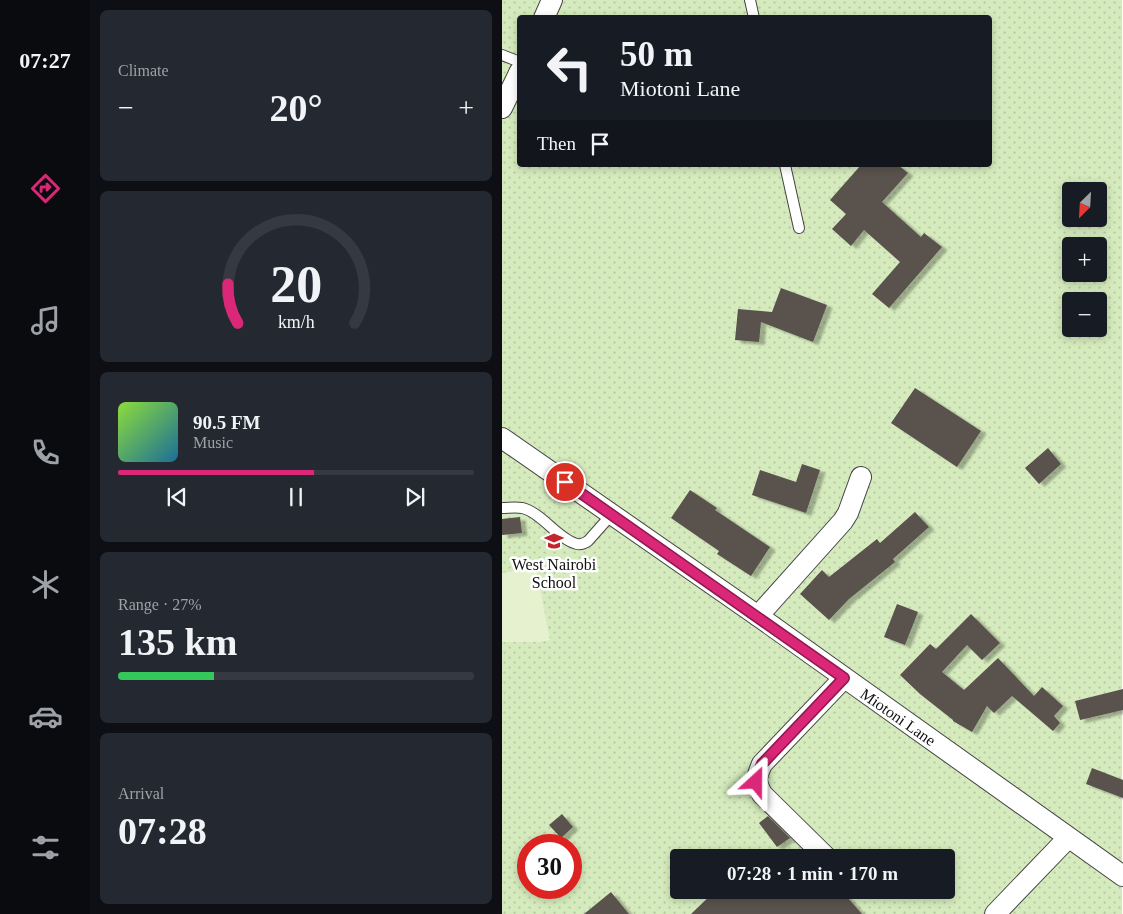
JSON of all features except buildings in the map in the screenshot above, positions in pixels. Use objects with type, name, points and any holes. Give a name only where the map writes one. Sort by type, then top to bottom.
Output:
[{"type":"street","points":[[545,15],[552,0]]},
{"type":"street","points":[[502,108],[517,77]]},
{"type":"street","name":"Miotoni Lane","points":[[502,438],[758,616],[1122,876]]},
{"type":"street","points":[[758,616],[843,521],[854,499],[861,477]]},
{"type":"street","points":[[818,849],[762,794],[756,782],[757,775],[762,764],[844,678]]},
{"type":"street","points":[[995,914],[1068,838]]},
{"type":"lane","points":[[750,0],[753,15]]},
{"type":"lane","points":[[502,55],[517,61]]},
{"type":"lane","points":[[785,167],[799,228]]},
{"type":"lane","points":[[502,508],[522,508],[536,515],[570,541],[578,544],[588,541],[612,514]]},
{"type":"green space","points":[[502,0],[1122,0],[1122,914],[502,914]]},
{"type":"green space","points":[[536,568],[550,640],[539,642],[502,642],[502,573]]},
{"type":"place","name":"West Nairobi School","points":[[554,541]]},
{"type":"route","points":[[565,482],[844,678],[762,764],[756,782]]}]
